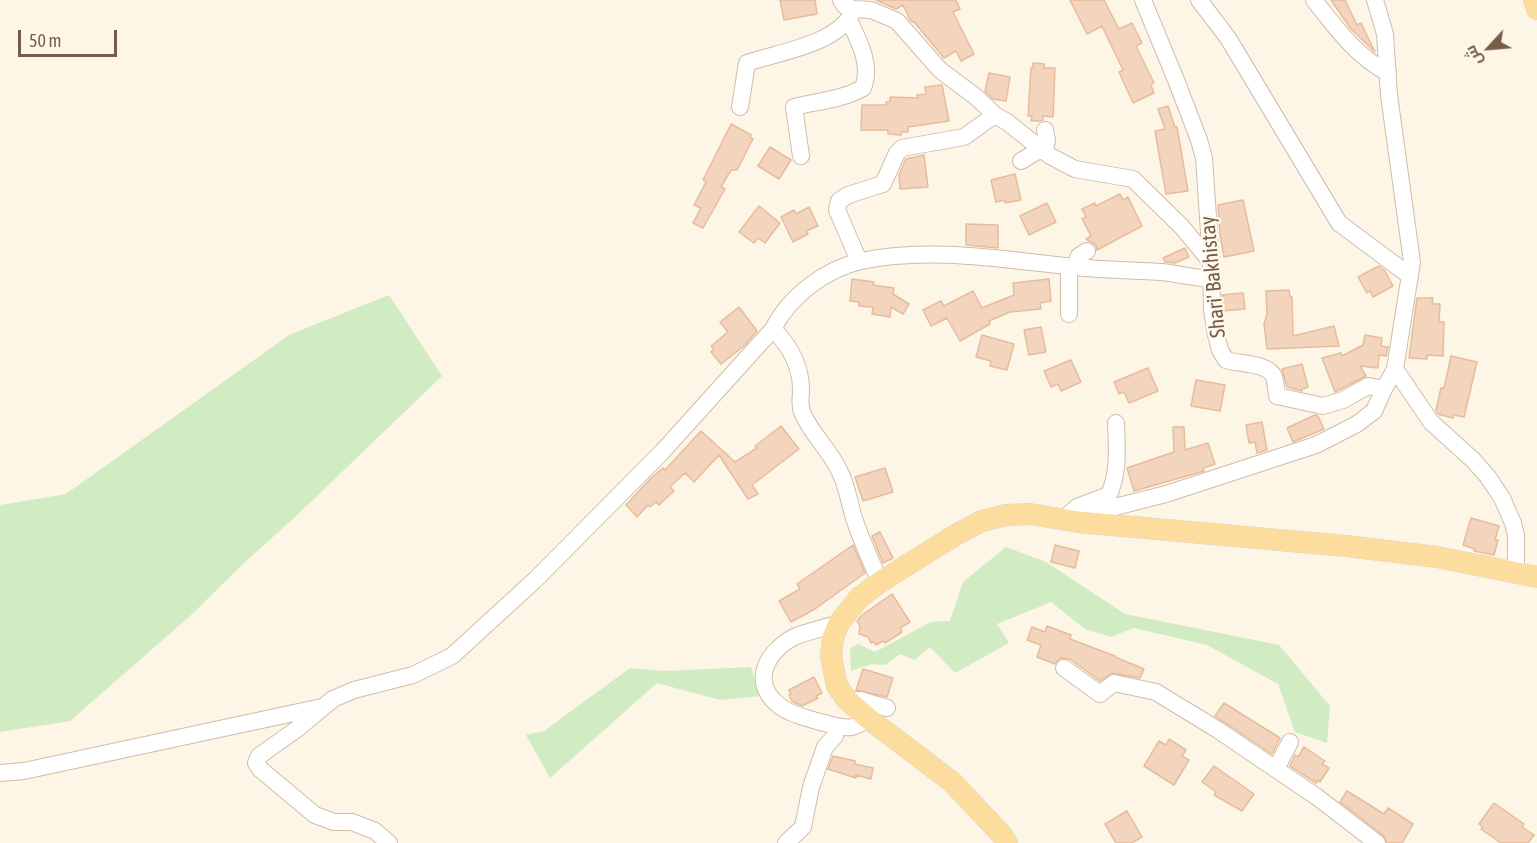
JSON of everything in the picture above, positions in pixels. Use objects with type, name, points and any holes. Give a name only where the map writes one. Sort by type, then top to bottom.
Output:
[{"type":"main road","points":[[1533,0],[1537,9]]},
{"type":"main road","points":[[1007,843],[952,782],[878,713],[847,700],[837,686],[831,656],[833,638],[839,623],[859,598],[879,582],[982,521],[1006,515],[1030,514],[1071,520],[1358,547],[1482,564],[1527,575]]},
{"type":"street","name":"Shari' Bakhistay","points":[[1143,0],[1199,140],[1206,176],[1212,310],[1220,350],[1226,360],[1248,365],[1257,364],[1268,369],[1274,376],[1277,396],[1323,406],[1343,400],[1368,386],[1384,389]]},
{"type":"street","points":[[1199,0],[1228,38],[1339,224],[1410,276]]},
{"type":"street","points":[[1314,0],[1346,40],[1369,63],[1388,74]]},
{"type":"street","points":[[1071,520],[1166,494],[1316,445],[1358,424],[1374,411],[1395,369],[1412,262],[1385,34],[1375,0]]},
{"type":"street","points":[[851,7],[871,10],[897,21],[940,70],[1042,151],[1075,169],[1133,179],[1182,227],[1211,262]]},
{"type":"street","points":[[740,107],[747,63],[829,36],[851,7]]},
{"type":"street","points":[[801,156],[794,107],[834,100],[853,93],[863,88],[866,80],[866,63],[851,7]]},
{"type":"street","points":[[859,261],[837,210],[838,201],[848,195],[884,184],[897,153],[902,148],[964,138],[994,115]]},
{"type":"street","points":[[1021,161],[1042,151],[1047,141],[1045,130]]},
{"type":"street","points":[[1069,314],[1072,267],[1079,256],[1087,251]]},
{"type":"street","points":[[389,843],[375,831],[352,822],[334,822],[315,815],[260,769],[256,763],[259,756],[333,699],[354,690],[429,669],[452,656],[535,580],[662,453],[772,329],[786,309],[806,289],[826,276],[859,261],[937,255],[1072,267],[1165,272],[1212,279]]},
{"type":"street","points":[[772,329],[781,337],[796,362],[800,374],[802,413],[840,471],[855,521],[879,582]]},
{"type":"street","points":[[1395,369],[1431,422],[1473,460],[1502,498],[1513,523],[1527,575]]},
{"type":"street","points":[[1071,520],[1077,507],[1109,495],[1116,479],[1118,457],[1116,423]]},
{"type":"street","points":[[839,623],[795,637],[782,646],[766,662],[763,675],[769,692],[780,706],[837,726],[852,727],[878,713]]},
{"type":"street","points":[[1064,668],[1100,694],[1114,683],[1156,693],[1247,756],[1276,769],[1377,843]]},
{"type":"street","points":[[0,773],[24,771],[324,706]]},
{"type":"street","points":[[786,843],[803,827],[811,787],[825,747],[835,736],[837,726]]},
{"type":"street","points":[[1276,769],[1290,742]]},
{"type":"green space","points":[[389,295],[442,376],[190,616],[70,721],[0,732],[0,505],[66,494],[289,335]]},
{"type":"green space","points":[[1006,547],[1046,562],[1125,614],[1279,645],[1330,706],[1327,743],[1295,732],[1278,684],[1207,645],[1134,628],[1111,637],[1085,629],[1051,602],[997,624],[1009,643],[955,673],[930,647],[915,660],[900,654],[885,665],[872,664],[851,671],[850,648],[859,644],[875,652],[931,622],[950,621],[963,582]]},
{"type":"green space","points":[[751,667],[760,696],[720,700],[657,683],[550,778],[526,735],[544,731],[630,668],[665,671]]},
{"type":"building","points":[[780,0],[815,0],[817,14],[784,20]]},
{"type":"building","points":[[876,0],[956,0],[960,9],[953,12],[974,54],[961,61],[956,51],[944,58],[910,20],[903,5],[896,9]]},
{"type":"building","points":[[1070,0],[1104,0],[1119,29],[1132,23],[1142,43],[1136,46],[1154,83],[1151,85],[1154,93],[1133,103],[1119,72],[1123,70],[1102,26],[1087,34]]},
{"type":"building","points":[[1331,0],[1345,0],[1357,25],[1361,23],[1375,52],[1351,29]]},
{"type":"building","points":[[1033,63],[1044,64],[1044,68],[1055,68],[1053,117],[1043,116],[1043,120],[1039,121],[1031,121],[1032,116],[1028,116]]},
{"type":"building","points":[[989,73],[1010,77],[1006,101],[993,99],[985,91]]},
{"type":"building","points":[[942,85],[949,121],[908,127],[908,132],[901,132],[901,135],[888,134],[888,130],[861,130],[862,105],[886,105],[886,102],[890,102],[890,97],[918,98],[917,95],[926,94],[925,87]]},
{"type":"building","points":[[1168,106],[1175,127],[1177,127],[1188,191],[1166,194],[1155,131],[1165,129],[1158,109]]},
{"type":"building","points":[[731,124],[751,135],[753,139],[737,170],[731,170],[721,187],[725,189],[703,228],[693,223],[701,208],[694,205],[706,182],[703,180]]},
{"type":"building","points":[[770,147],[791,160],[779,179],[758,166]]},
{"type":"building","points":[[924,155],[928,187],[900,189],[899,175],[906,159]]},
{"type":"building","points":[[1015,174],[1021,200],[996,202],[991,180]]},
{"type":"building","points":[[1120,194],[1123,200],[1128,197],[1142,226],[1097,250],[1096,245],[1086,239],[1091,236],[1082,219],[1086,217],[1082,209],[1095,203],[1096,206]]},
{"type":"building","points":[[1243,200],[1254,251],[1224,257],[1218,205]]},
{"type":"building","points":[[1047,203],[1056,222],[1029,235],[1020,216]]},
{"type":"building","points":[[759,206],[780,223],[765,243],[758,238],[754,243],[739,232]]},
{"type":"building","points":[[809,207],[818,226],[806,231],[808,234],[793,242],[781,217],[794,210],[796,214]]},
{"type":"building","points":[[966,224],[998,225],[998,248],[966,245]]},
{"type":"building","points":[[1185,248],[1189,257],[1175,263],[1165,262],[1163,258]]},
{"type":"building","points":[[1379,266],[1385,271],[1393,286],[1373,297],[1370,291],[1367,293],[1358,277]]},
{"type":"building","points":[[852,279],[894,288],[893,294],[909,304],[903,314],[891,307],[890,317],[872,314],[873,307],[859,306],[859,302],[850,301]]},
{"type":"building","points":[[1049,279],[1051,301],[1040,303],[1041,309],[1010,312],[989,321],[990,324],[960,341],[947,318],[931,326],[923,310],[941,301],[944,306],[973,291],[982,308],[1014,295],[1013,283]]},
{"type":"building","points":[[1289,290],[1290,297],[1292,297],[1293,336],[1334,326],[1339,346],[1267,349],[1264,324],[1267,314],[1266,291]]},
{"type":"building","points":[[1243,293],[1245,309],[1223,311],[1222,295]]},
{"type":"building","points":[[1417,298],[1433,298],[1432,304],[1440,304],[1439,322],[1444,322],[1443,356],[1427,355],[1427,359],[1409,358]]},
{"type":"building","points":[[739,307],[757,331],[744,346],[721,364],[711,352],[714,349],[711,346],[728,332],[720,322]]},
{"type":"building","points":[[1041,327],[1046,352],[1029,355],[1024,330]]},
{"type":"building","points":[[982,335],[1014,344],[1007,370],[990,366],[991,361],[976,357]]},
{"type":"building","points":[[1365,335],[1382,338],[1381,346],[1388,347],[1386,356],[1379,355],[1378,368],[1360,366],[1366,376],[1335,392],[1322,358],[1341,353],[1342,356],[1363,345]]},
{"type":"building","points":[[1451,356],[1477,362],[1464,417],[1454,415],[1453,418],[1438,414],[1436,410],[1441,388],[1444,388]]},
{"type":"building","points":[[1071,360],[1081,382],[1061,391],[1058,384],[1051,387],[1044,371]]},
{"type":"building","points":[[1302,364],[1308,387],[1302,391],[1287,387],[1282,369]]},
{"type":"building","points":[[1148,368],[1158,391],[1129,403],[1124,392],[1119,394],[1114,382]]},
{"type":"building","points":[[1196,380],[1225,385],[1220,411],[1191,406]]},
{"type":"building","points":[[1315,415],[1318,416],[1324,429],[1293,442],[1287,428]]},
{"type":"building","points":[[1262,422],[1267,450],[1257,453],[1255,442],[1249,443],[1246,425]]},
{"type":"building","points":[[781,426],[799,449],[752,485],[758,494],[748,499],[719,455],[694,482],[685,473],[670,487],[674,491],[659,505],[656,502],[650,507],[648,505],[637,517],[626,505],[651,478],[663,468],[665,470],[701,431],[735,462],[757,448],[755,446]]},
{"type":"building","points":[[1173,427],[1184,427],[1185,450],[1208,443],[1215,464],[1203,468],[1204,471],[1134,491],[1127,468],[1174,452]]},
{"type":"building","points":[[885,468],[893,492],[863,501],[855,477]]},
{"type":"building","points":[[1471,518],[1499,526],[1494,555],[1474,551],[1475,549],[1463,545]]},
{"type":"building","points":[[880,532],[893,558],[883,563],[872,536]]},
{"type":"building","points":[[853,545],[865,573],[815,609],[791,622],[779,601],[800,589],[797,584]]},
{"type":"building","points":[[1055,545],[1079,551],[1075,568],[1051,562]]},
{"type":"building","points":[[892,594],[910,622],[900,628],[902,632],[885,643],[883,641],[876,645],[874,642],[871,643],[868,637],[859,634],[860,626],[857,621]]},
{"type":"building","points":[[1047,626],[1071,635],[1070,639],[1144,669],[1140,678],[1112,673],[1100,681],[1070,659],[1060,658],[1055,664],[1037,657],[1041,645],[1027,640],[1032,627],[1045,632]]},
{"type":"building","points":[[863,669],[893,678],[887,697],[856,690]]},
{"type":"building","points":[[814,677],[822,693],[816,696],[818,698],[802,706],[792,701],[789,690]]},
{"type":"building","points":[[1224,703],[1280,738],[1272,754],[1215,716]]},
{"type":"building","points":[[1169,739],[1186,750],[1182,756],[1189,760],[1174,785],[1144,766],[1159,741],[1166,745]]},
{"type":"building","points":[[1304,747],[1325,761],[1322,764],[1329,768],[1320,782],[1318,780],[1316,783],[1290,766],[1295,755],[1298,757]]},
{"type":"building","points":[[833,756],[873,768],[871,779],[856,775],[856,778],[828,769]]},
{"type":"building","points":[[1214,766],[1254,794],[1242,811],[1214,795],[1216,792],[1202,782]]},
{"type":"building","points":[[1347,791],[1384,814],[1388,808],[1413,824],[1402,843],[1387,843],[1383,835],[1340,802]]},
{"type":"building","points":[[1494,803],[1524,824],[1522,827],[1534,835],[1528,843],[1501,843],[1481,829],[1483,827],[1479,824]]},
{"type":"building","points":[[1127,811],[1142,837],[1132,843],[1116,843],[1105,824]]}]
